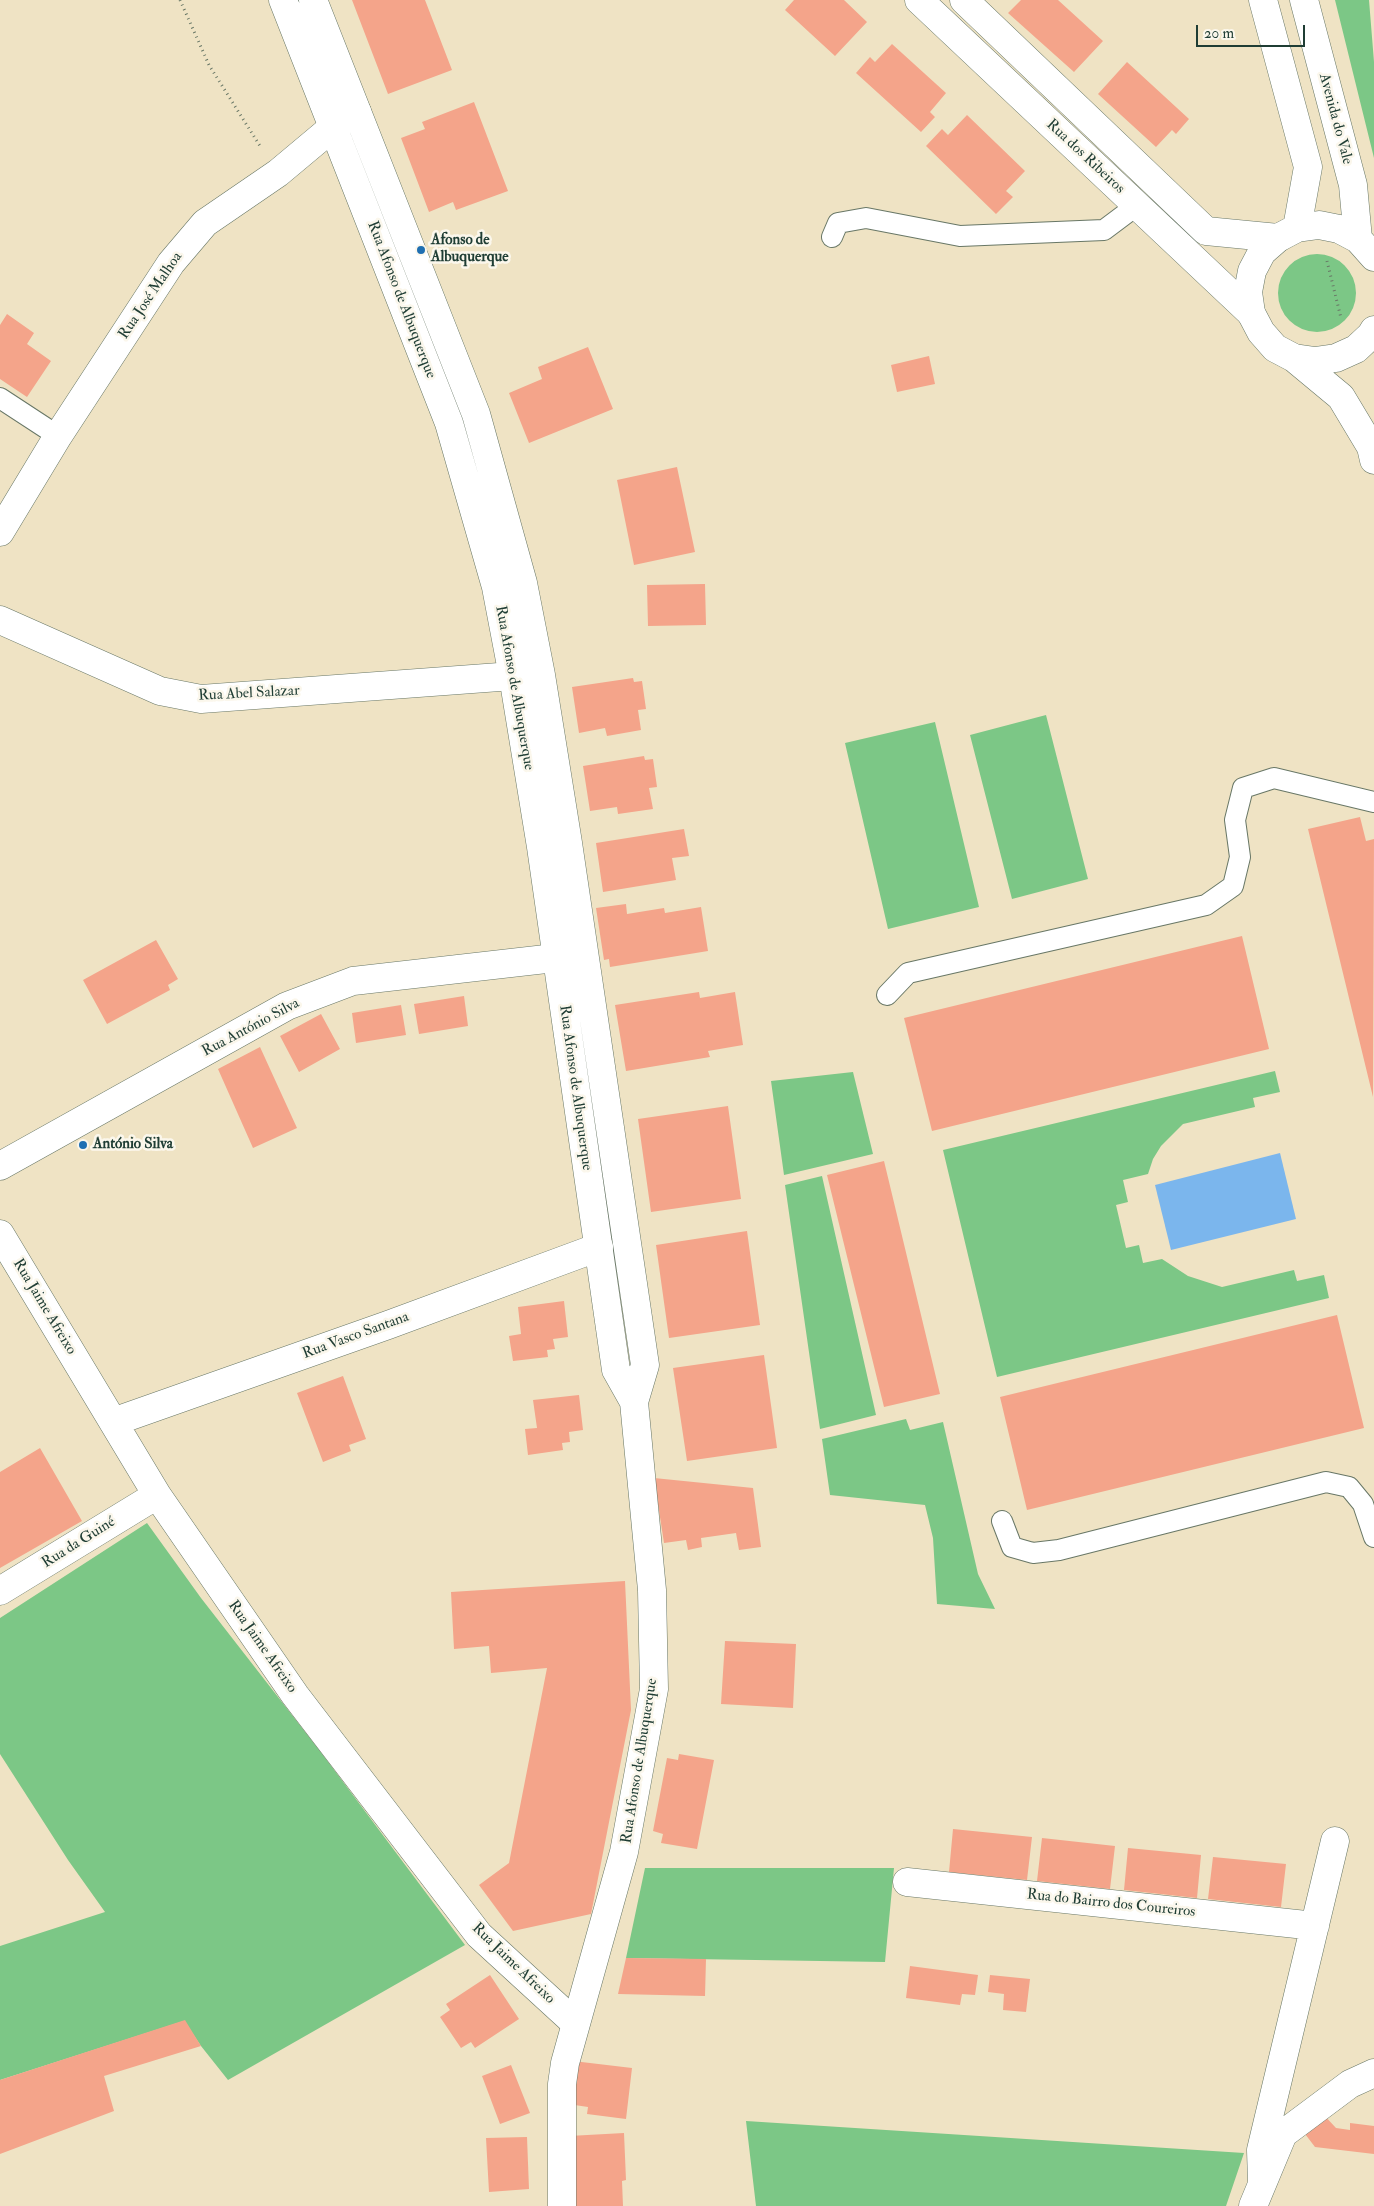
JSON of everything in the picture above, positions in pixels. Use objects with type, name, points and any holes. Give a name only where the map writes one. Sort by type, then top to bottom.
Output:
[{"type":"street","name":"Rua Afonso de Albuquerque","points":[[283,0],[450,422],[496,587],[513,676],[541,847],[616,1370],[634,1402]]},
{"type":"street","name":"Rua Afonso de Albuquerque","points":[[313,0],[476,414],[523,583],[541,675],[646,1365],[634,1402],[652,1590],[654,1688],[624,1852],[564,2063],[562,2084],[562,2206]]},
{"type":"street","name":"Rua dos Ribeiros","points":[[919,0],[1251,313]]},
{"type":"street","name":"Rua dos Ribeiros","points":[[964,0],[1206,231],[1298,230]]},
{"type":"street","points":[[1263,0],[1308,167],[1298,230],[1262,252],[1252,271],[1248,292],[1251,313],[1261,332],[1275,348],[1294,358],[1341,397],[1371,447],[1374,460]]},
{"type":"street","name":"Avenida do Vale","points":[[1304,0],[1353,184],[1366,248]]},
{"type":"street","name":"Rua José Malhoa","points":[[0,532],[58,436],[171,263],[206,223],[250,190],[278,173],[333,127],[357,112]]},
{"type":"street","name":"Avenida do Vale","points":[[1298,230],[1339,229],[1366,248]]},
{"type":"street","points":[[1294,358],[1315,361],[1336,358],[1356,349],[1374,330]]},
{"type":"street","name":"Rua Abel Salazar","points":[[0,620],[160,691],[201,699],[513,676]]},
{"type":"street","name":"Rua António Silva","points":[[0,1166],[287,1006],[353,981],[585,955]]},
{"type":"street","name":"Rua Jaime Afreixo","points":[[0,1234],[157,1495],[295,1695],[479,1935],[575,2023]]},
{"type":"street","name":"Rua Vasco Santana","points":[[114,1422],[388,1326],[598,1247]]},
{"type":"street","name":"Rua da Guiné","points":[[0,1591],[157,1495]]},
{"type":"street","points":[[1258,2194],[1261,2150],[1335,1841]]},
{"type":"street","name":"Rua do Bairro dos Coureiros","points":[[907,1882],[1315,1926]]},
{"type":"street","points":[[1258,2194],[1283,2134],[1350,2084],[1374,2073]]},
{"type":"lane","points":[[832,237],[838,223],[866,218],[960,236],[1104,230],[1136,206]]},
{"type":"lane","points":[[0,398],[58,436]]},
{"type":"lane","points":[[887,994],[908,974],[1206,904],[1233,886],[1240,857],[1235,820],[1243,788],[1274,778],[1374,802]]},
{"type":"lane","points":[[1002,1521],[1012,1546],[1033,1553],[1059,1550],[1326,1482],[1350,1488],[1363,1504],[1374,1537]]},
{"type":"path","points":[[180,0],[209,65],[278,173]]},
{"type":"path","points":[[1298,230],[1349,353]]},
{"type":"green space","points":[[1335,0],[1369,0],[1374,62],[1374,158]]},
{"type":"green space","points":[[1317,254],[1332,257],[1345,265],[1353,278],[1356,293],[1353,308],[1345,321],[1332,329],[1317,332],[1302,329],[1289,321],[1281,308],[1278,293],[1281,278],[1289,265],[1302,257]]},
{"type":"green space","points":[[1046,715],[1088,879],[1012,899],[970,735]]},
{"type":"green space","points":[[935,722],[979,907],[888,929],[845,743]]},
{"type":"green space","points":[[1275,1071],[1280,1092],[1253,1098],[1255,1107],[1183,1124],[1161,1146],[1153,1159],[1148,1174],[1123,1180],[1128,1202],[1116,1205],[1126,1248],[1139,1245],[1143,1263],[1162,1259],[1188,1276],[1222,1287],[1294,1270],[1297,1281],[1324,1275],[1329,1298],[997,1377],[943,1150]]},
{"type":"green space","points":[[853,1072],[873,1154],[784,1175],[771,1081]]},
{"type":"green space","points":[[822,1176],[876,1415],[820,1429],[785,1185]]},
{"type":"green space","points":[[906,1419],[910,1430],[943,1422],[978,1574],[995,1609],[937,1604],[933,1538],[925,1505],[830,1495],[822,1439]]},
{"type":"green space","points":[[147,1523],[201,1598],[320,1751],[465,1945],[228,2080],[184,2021],[0,2080],[0,1946],[105,1912],[68,1860],[0,1754],[0,1618]]},
{"type":"green space","points":[[645,1868],[894,1868],[885,1962],[626,1958]]},
{"type":"green space","points":[[746,2121],[1244,2153],[1226,2206],[756,2206]]},
{"type":"water","points":[[1280,1153],[1296,1219],[1171,1250],[1155,1185]]},
{"type":"building","points":[[352,0],[425,0],[452,70],[388,94]]},
{"type":"building","points":[[794,0],[844,0],[867,22],[835,56],[785,10]]},
{"type":"building","points":[[1021,0],[1058,0],[1103,41],[1074,72],[1008,13]]},
{"type":"building","points":[[892,44],[946,93],[930,112],[935,117],[921,132],[856,73],[870,57],[875,62]]},
{"type":"building","points":[[1127,62],[1189,119],[1176,134],[1172,130],[1156,147],[1098,94]]},
{"type":"building","points":[[474,102],[508,191],[456,210],[453,202],[429,212],[401,138],[425,129],[422,122]]},
{"type":"building","points":[[967,115],[1025,171],[1006,191],[1013,197],[996,214],[926,146],[942,129],[948,135]]},
{"type":"building","points":[[7,314],[34,333],[27,344],[51,361],[27,397],[0,379],[0,325]]},
{"type":"building","points":[[588,347],[613,409],[529,443],[509,393],[542,379],[538,367]]},
{"type":"building","points":[[929,356],[935,384],[897,392],[891,365]]},
{"type":"building","points":[[677,467],[695,552],[634,565],[617,480]]},
{"type":"building","points":[[705,584],[706,625],[648,626],[647,585]]},
{"type":"building","points":[[633,678],[634,682],[642,681],[646,709],[638,710],[641,730],[607,736],[605,728],[579,733],[572,687]]},
{"type":"building","points":[[644,756],[645,760],[653,759],[657,787],[649,788],[653,809],[618,814],[617,807],[590,811],[583,766]]},
{"type":"building","points":[[1360,817],[1366,841],[1374,839],[1373,1097],[1308,829]]},
{"type":"building","points":[[684,829],[689,856],[672,858],[676,880],[603,892],[596,843]]},
{"type":"building","points":[[626,904],[627,914],[664,908],[665,913],[701,907],[708,951],[610,967],[609,959],[604,960],[596,908]]},
{"type":"building","points":[[1242,936],[1269,1049],[932,1131],[904,1018]]},
{"type":"building","points":[[156,940],[178,979],[168,985],[170,990],[107,1024],[83,980]]},
{"type":"building","points":[[699,992],[700,998],[735,992],[743,1045],[708,1051],[710,1057],[626,1071],[615,1005]]},
{"type":"building","points":[[464,996],[468,1026],[419,1034],[414,1004]]},
{"type":"building","points":[[401,1005],[406,1035],[356,1043],[352,1013]]},
{"type":"building","points":[[321,1014],[340,1049],[299,1072],[280,1036]]},
{"type":"building","points":[[260,1047],[297,1128],[253,1148],[218,1069]]},
{"type":"building","points":[[728,1106],[741,1199],[651,1212],[638,1119]]},
{"type":"building","points":[[884,1161],[940,1394],[884,1407],[827,1175]]},
{"type":"building","points":[[747,1231],[760,1325],[669,1338],[656,1245]]},
{"type":"building","points":[[564,1301],[568,1337],[553,1339],[555,1349],[547,1350],[548,1357],[513,1361],[509,1336],[521,1334],[518,1307]]},
{"type":"building","points":[[1337,1315],[1364,1428],[1027,1510],[1000,1397]]},
{"type":"building","points":[[764,1355],[777,1448],[687,1461],[673,1368]]},
{"type":"building","points":[[343,1376],[366,1439],[349,1445],[351,1451],[323,1462],[297,1393]]},
{"type":"building","points":[[579,1395],[583,1430],[569,1432],[570,1442],[562,1443],[563,1450],[528,1455],[525,1429],[537,1428],[533,1400]]},
{"type":"building","points":[[40,1448],[82,1521],[0,1568],[0,1472]]},
{"type":"building","points":[[654,1478],[753,1488],[761,1547],[739,1550],[736,1533],[701,1538],[702,1547],[688,1550],[686,1540],[664,1543]]},
{"type":"building","points":[[625,1581],[631,1710],[591,1914],[513,1931],[479,1885],[509,1863],[547,1668],[491,1673],[489,1646],[454,1649],[451,1592]]},
{"type":"building","points":[[725,1641],[796,1644],[793,1708],[721,1704]]},
{"type":"building","points":[[679,1754],[714,1760],[697,1849],[661,1843],[663,1834],[653,1831],[667,1758],[678,1760]]},
{"type":"building","points":[[953,1829],[1032,1837],[1027,1880],[949,1872]]},
{"type":"building","points":[[1042,1838],[1115,1846],[1110,1889],[1037,1881]]},
{"type":"building","points":[[1128,1848],[1201,1855],[1197,1898],[1124,1890]]},
{"type":"building","points":[[1213,1857],[1286,1864],[1281,1907],[1208,1899]]},
{"type":"building","points":[[626,1958],[706,1959],[705,1996],[618,1994]]},
{"type":"building","points":[[910,1966],[978,1975],[975,1995],[962,1994],[960,2005],[906,1998]]},
{"type":"building","points":[[490,1975],[519,2019],[475,2048],[471,2042],[461,2048],[440,2017],[450,2010],[446,2004]]},
{"type":"building","points":[[990,1975],[1030,1979],[1026,2012],[1003,2010],[1004,1994],[988,1992]]},
{"type":"building","points":[[185,2020],[201,2046],[104,2076],[114,2111],[0,2154],[0,2080]]},
{"type":"building","points":[[573,2061],[632,2068],[626,2119],[587,2114],[588,2107],[568,2104]]},
{"type":"building","points":[[511,2065],[530,2113],[500,2124],[482,2076]]},
{"type":"building","points":[[1323,2114],[1336,2128],[1350,2130],[1350,2123],[1374,2126],[1374,2154],[1315,2147],[1302,2130]]},
{"type":"building","points":[[624,2133],[626,2180],[622,2181],[623,2206],[573,2206],[569,2136]]},
{"type":"building","points":[[527,2137],[529,2189],[489,2192],[486,2138]]},
{"type":"place","name":"Afonso de Albuquerque","points":[[421,250]]},
{"type":"place","name":"António Silva","points":[[83,1145]]}]
